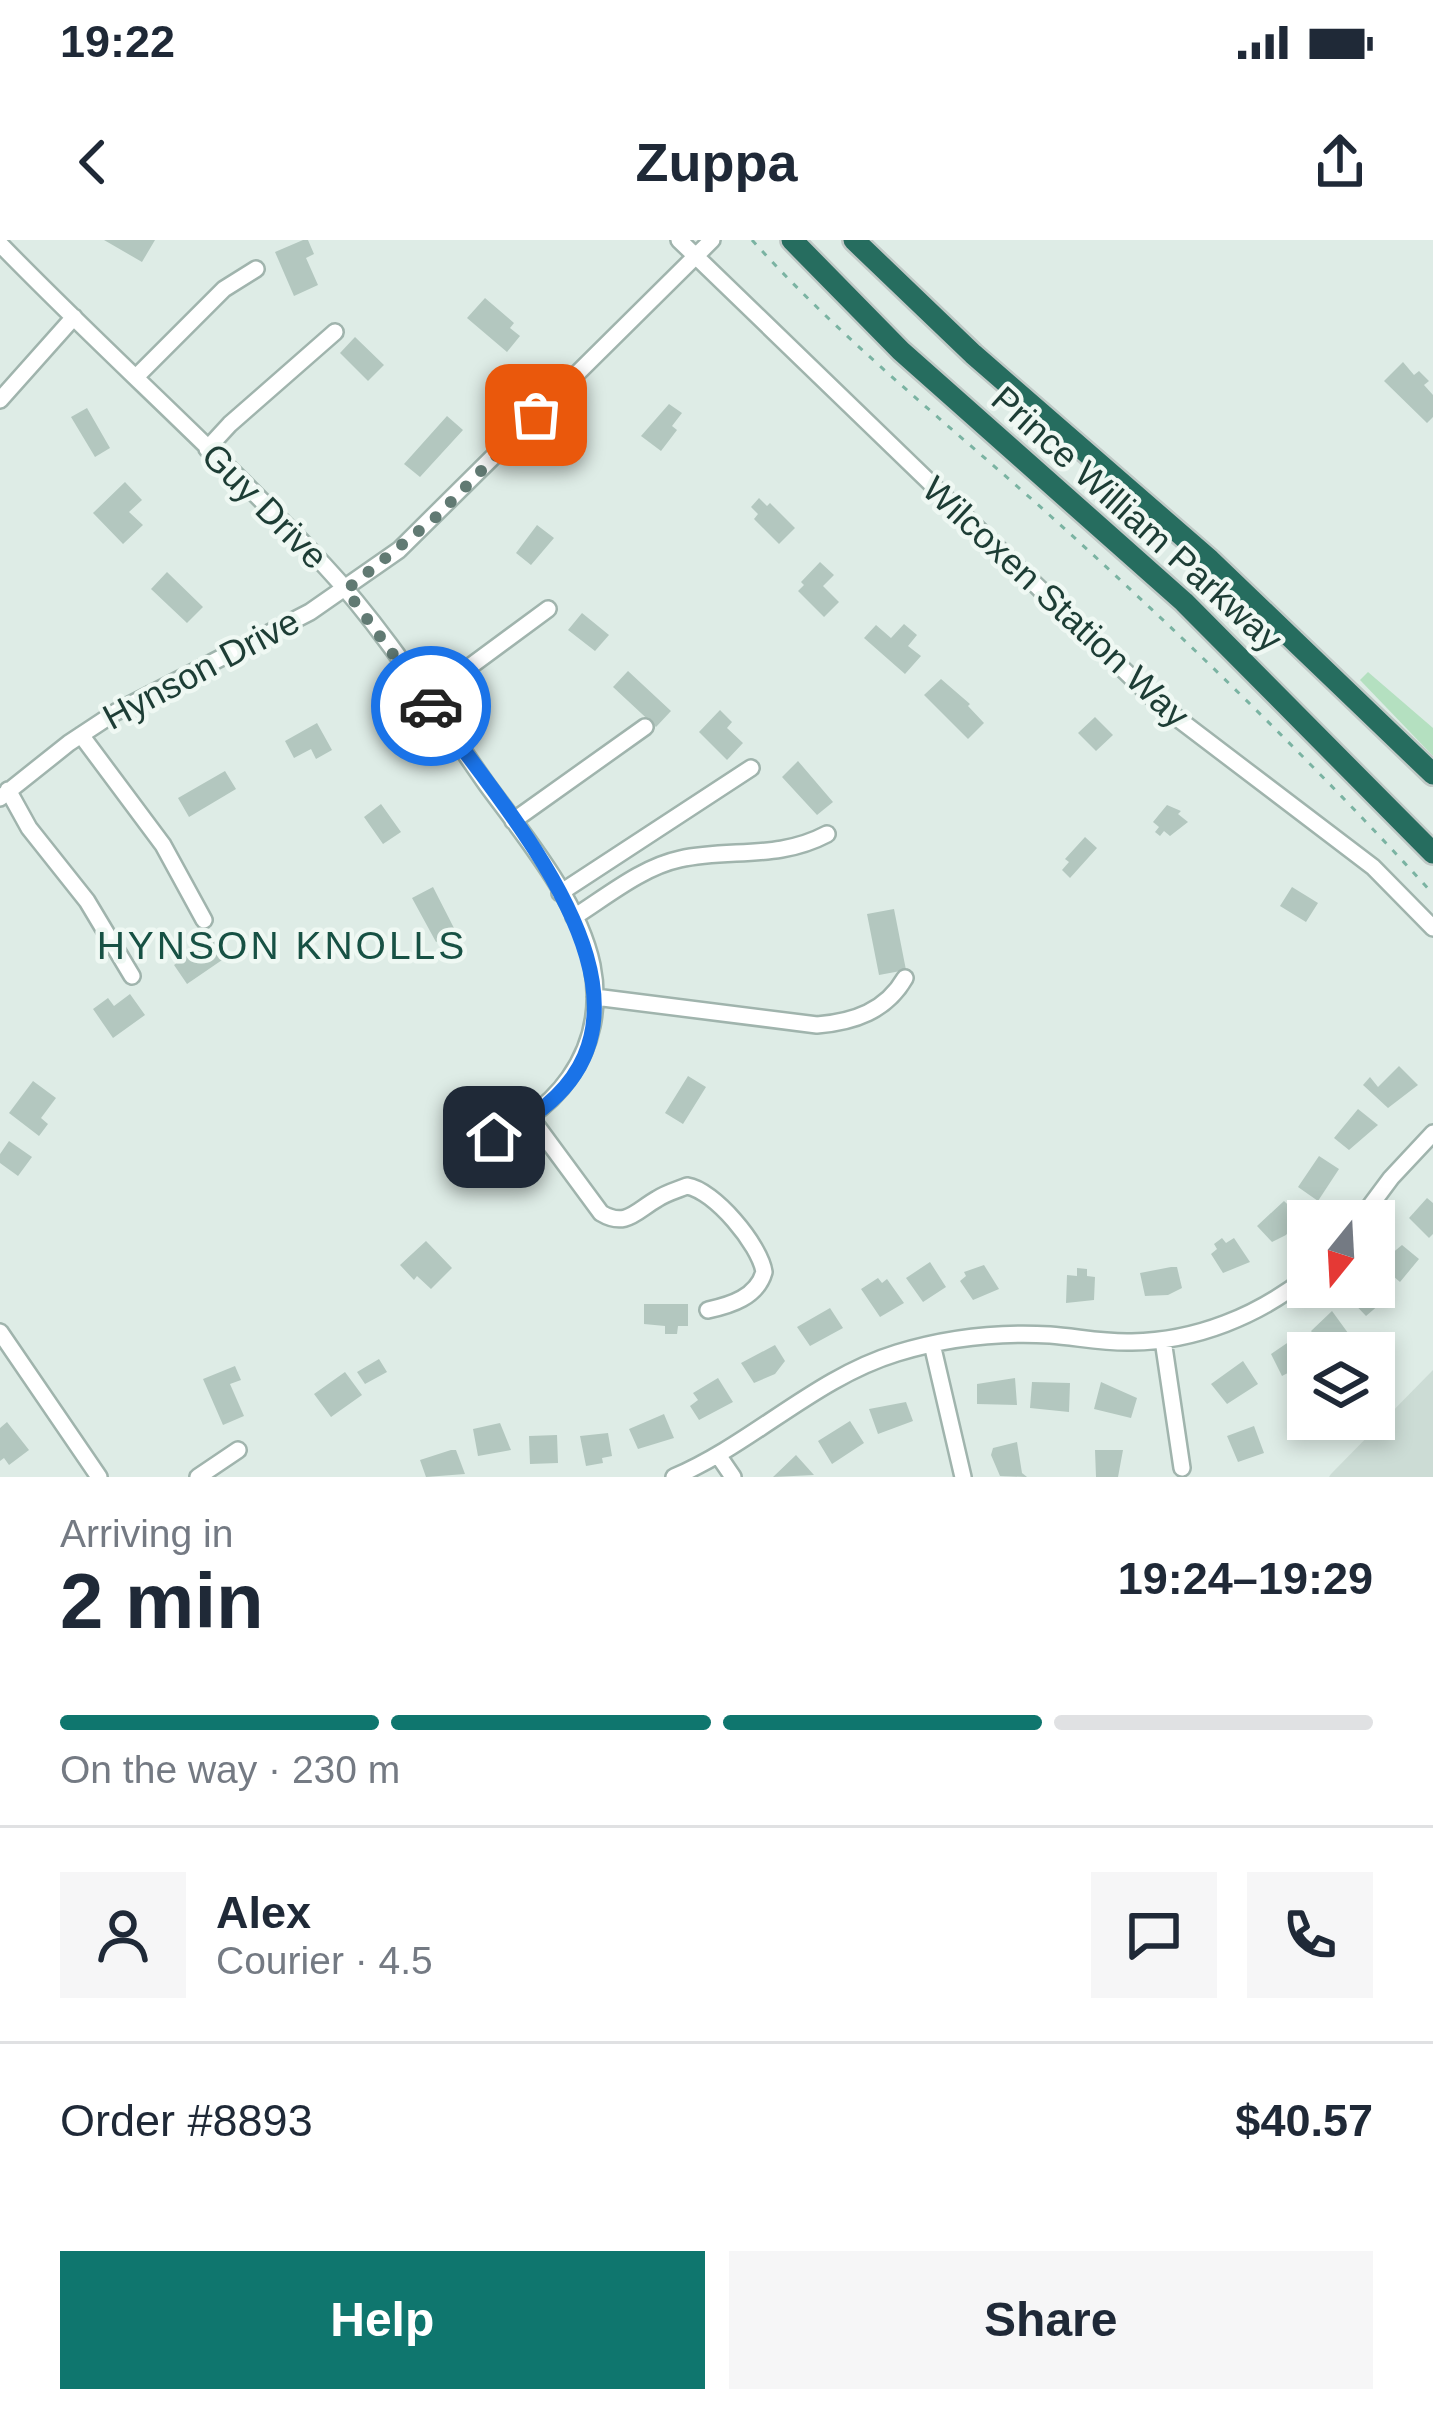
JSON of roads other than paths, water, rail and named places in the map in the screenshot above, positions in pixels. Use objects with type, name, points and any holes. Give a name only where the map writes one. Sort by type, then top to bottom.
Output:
[{"type":"highway","name":"Prince William Parkway","points":[[792,240],[901,351],[1184,602],[1433,853]]},
{"type":"highway","name":"Prince William Parkway","points":[[854,240],[974,354],[1210,560],[1433,774]]},
{"type":"street","name":"Wilcoxen Station Way","points":[[679,240],[1145,691],[1372,867],[1433,928]]},
{"type":"street","name":"Hynson Drive","points":[[4,794],[81,734],[165,684],[346,590],[436,517],[712,240]]},
{"type":"street","name":"Guy Drive","points":[[0,244],[346,590],[513,820],[574,917],[592,964],[595,998],[590,1037],[576,1070],[531,1118],[474,1143]]},
{"type":"street","points":[[136,377],[224,290],[256,268]]},
{"type":"street","points":[[0,400],[74,317]]},
{"type":"street","points":[[207,449],[335,332]]},
{"type":"street","points":[[426,699],[548,609]]},
{"type":"street","points":[[513,820],[645,727]]},
{"type":"street","points":[[81,734],[163,845],[204,920]]},
{"type":"street","points":[[560,893],[751,768]]},
{"type":"street","points":[[4,794],[88,901],[133,976]]},
{"type":"street","points":[[574,917],[662,864],[691,857],[768,854],[827,834]]},
{"type":"street","points":[[595,998],[838,1024],[892,998],[904,978]]},
{"type":"street","points":[[531,1118],[601,1213],[610,1218],[629,1219],[650,1202],[687,1186],[708,1195],[749,1240],[764,1272],[757,1288],[741,1299],[708,1310]]},
{"type":"street","points":[[1374,1200],[1433,1133]]},
{"type":"street","points":[[674,1477],[876,1360],[932,1344],[1010,1335],[1110,1342],[1162,1340],[1235,1321],[1287,1289]]},
{"type":"street","points":[[0,1332],[100,1477]]},
{"type":"street","points":[[1162,1340],[1182,1468]]},
{"type":"street","points":[[932,1344],[962,1477]]},
{"type":"street","points":[[198,1477],[238,1450]]},
{"type":"street","points":[[718,1455],[733,1477]]},
{"type":"district","name":"HYNSON KNOLLS","points":[[282,945]]}]
